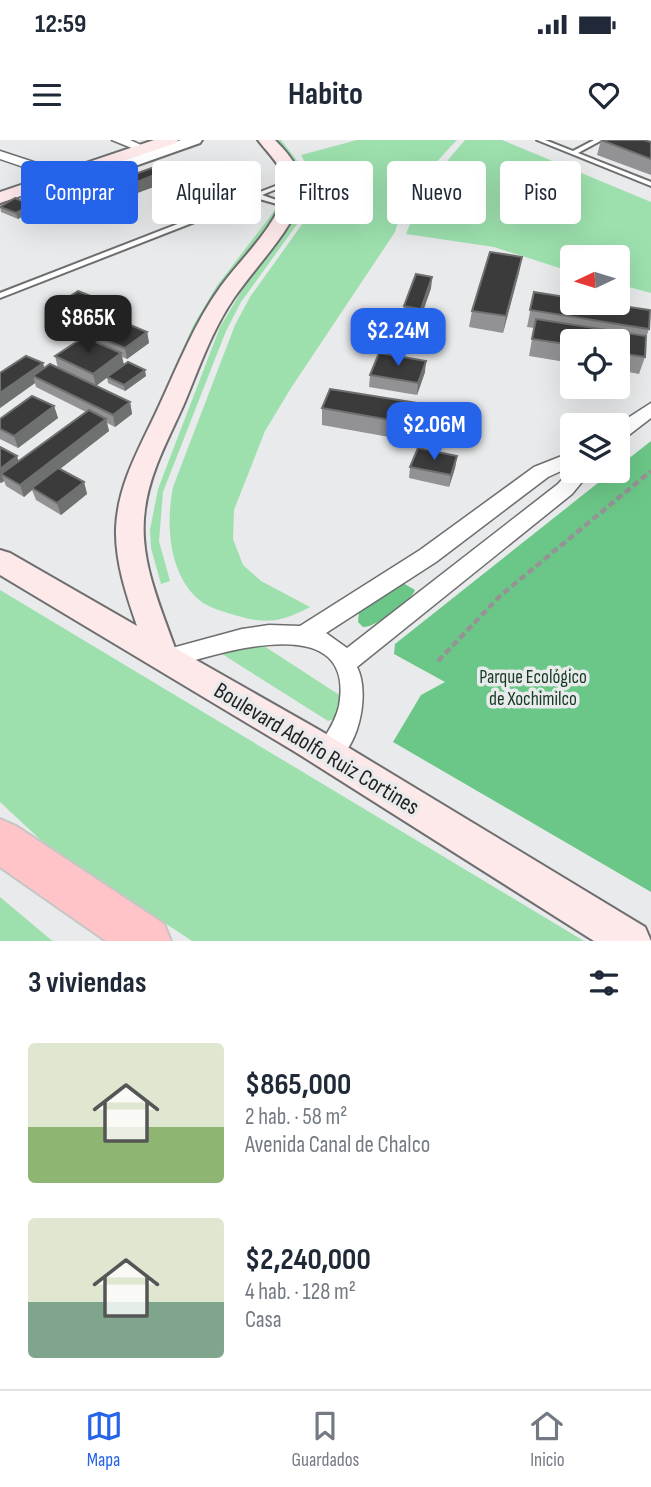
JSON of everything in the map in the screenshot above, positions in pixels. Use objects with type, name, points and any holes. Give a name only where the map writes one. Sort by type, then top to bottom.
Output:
[{"type":"highway","points":[[0,841],[147,941]]},
{"type":"main road","points":[[108,161],[170,140]]},
{"type":"main road","points":[[268,142],[282,161]]},
{"type":"main road","points":[[0,198],[21,191]]},
{"type":"main road","points":[[165,656],[137,582],[131,554],[129,532],[138,481],[200,342],[222,301],[276,224]]},
{"type":"main road","name":"Boulevard Adolfo Ruiz Cortines","points":[[0,561],[328,754],[631,941]]},
{"type":"street","points":[[118,140],[145,149]]},
{"type":"street","points":[[135,161],[195,140]]},
{"type":"street","points":[[0,155],[21,162]]},
{"type":"street","points":[[630,425],[651,409]]},
{"type":"street","points":[[306,634],[428,556],[541,472],[560,463]]},
{"type":"street","points":[[345,663],[570,483]]},
{"type":"street","points":[[428,556],[453,575]]},
{"type":"street","points":[[165,656],[250,637],[306,634],[330,645],[345,663],[351,683],[350,718],[328,754]]},
{"type":"lane","points":[[540,140],[651,184]]},
{"type":"lane","points":[[573,153],[599,140]]},
{"type":"lane","points":[[0,296],[183,224]]},
{"type":"path","points":[[438,661],[500,596],[651,471]]},
{"type":"green space","points":[[277,140],[281,140],[297,161],[292,161]]},
{"type":"green space","points":[[357,140],[457,140],[438,161],[387,161],[387,224],[398,224],[395,232],[265,431],[234,510],[233,539],[243,565],[261,581],[310,607],[292,616],[267,621],[249,619],[217,609],[202,602],[188,588],[180,575],[172,546],[171,501],[173,487],[235,325],[250,297],[302,224],[373,224],[373,161],[304,161],[301,155]]},
{"type":"green space","points":[[465,140],[502,140],[552,161],[500,161],[500,224],[581,224],[581,173],[651,202],[651,293],[630,287],[630,245],[560,245],[560,268],[494,247],[406,234],[410,224],[486,224],[486,161],[447,161]]},
{"type":"green space","points":[[275,209],[275,222],[136,458],[193,326],[216,287]]},
{"type":"green space","points":[[297,224],[241,302],[226,331],[163,492],[159,541],[170,581],[161,584],[151,548],[150,530],[158,489],[220,327],[247,282],[290,225]]},
{"type":"green space","name":"Parque Ecológico de Xochimilco","points":[[651,441],[651,892],[393,742],[421,695],[445,682],[394,654],[395,644],[598,483],[630,483],[630,458]]},
{"type":"green space","points":[[403,583],[415,590],[400,607],[369,626],[363,627],[358,622],[359,612]]},
{"type":"green space","points":[[0,590],[584,941],[192,941],[45,844],[0,802]]},
{"type":"green space","points":[[252,645],[264,646],[341,696],[338,718],[328,721],[219,652]]},
{"type":"green space","points":[[0,897],[50,939],[53,941],[0,941]]},
{"type":"building","points":[[601,140],[651,142],[651,159]]},
{"type":"building","points":[[152,168],[152,176],[138,182],[138,173]]},
{"type":"building","points":[[15,198],[21,200],[21,210],[16,213],[0,207]]},
{"type":"building","points":[[490,252],[522,257],[506,316],[472,311]]},
{"type":"building","points":[[416,274],[432,277],[421,309],[404,306]]},
{"type":"building","points":[[78,291],[98,299],[81,311],[61,302]]},
{"type":"building","points":[[534,292],[560,296],[560,315],[530,310]]},
{"type":"building","points":[[630,307],[650,310],[649,329],[561,315],[630,315]]},
{"type":"building","points":[[111,317],[147,332],[125,348],[89,333]]},
{"type":"building","points":[[536,319],[601,329],[560,329],[560,343],[532,339]]},
{"type":"building","points":[[630,334],[646,336],[645,357],[630,355]]},
{"type":"building","points":[[84,337],[121,353],[93,374],[55,356]]},
{"type":"building","points":[[379,353],[426,361],[418,383],[370,375]]},
{"type":"building","points":[[26,356],[43,363],[0,393],[0,373]]},
{"type":"building","points":[[128,362],[145,370],[124,385],[107,377]]},
{"type":"building","points":[[50,364],[130,402],[113,415],[33,376]]},
{"type":"building","points":[[330,389],[430,405],[424,426],[322,408]]},
{"type":"building","points":[[32,396],[54,406],[14,436],[0,429],[0,419]]},
{"type":"building","points":[[89,410],[106,419],[20,485],[1,474]]},
{"type":"building","points":[[0,447],[17,456],[0,469]]},
{"type":"building","points":[[418,448],[457,456],[451,475],[410,467]]},
{"type":"building","points":[[58,468],[84,482],[57,503],[32,488]]}]
